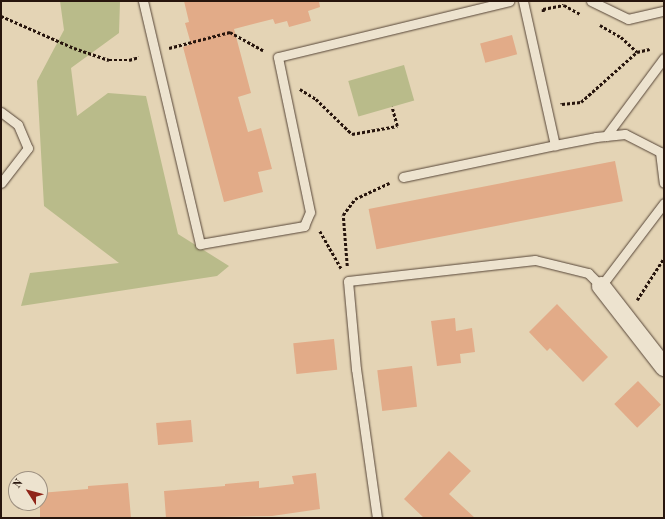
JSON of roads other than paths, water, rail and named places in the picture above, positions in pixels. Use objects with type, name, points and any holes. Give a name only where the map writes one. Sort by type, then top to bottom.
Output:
[{"type":"street","points":[[601,286],[664,367]]},
{"type":"lane","points":[[143,1],[200,244],[304,226],[310,212],[278,57],[508,1]]},
{"type":"lane","points":[[523,1],[555,145]]},
{"type":"lane","points":[[591,1],[628,19],[664,11]]},
{"type":"lane","points":[[606,136],[664,58]]},
{"type":"lane","points":[[1,112],[18,125],[28,148],[1,183]]},
{"type":"lane","points":[[403,177],[555,145],[625,134],[660,152],[664,183]]},
{"type":"lane","points":[[377,518],[356,369],[348,282],[535,260],[588,273],[601,286],[664,203]]}]
